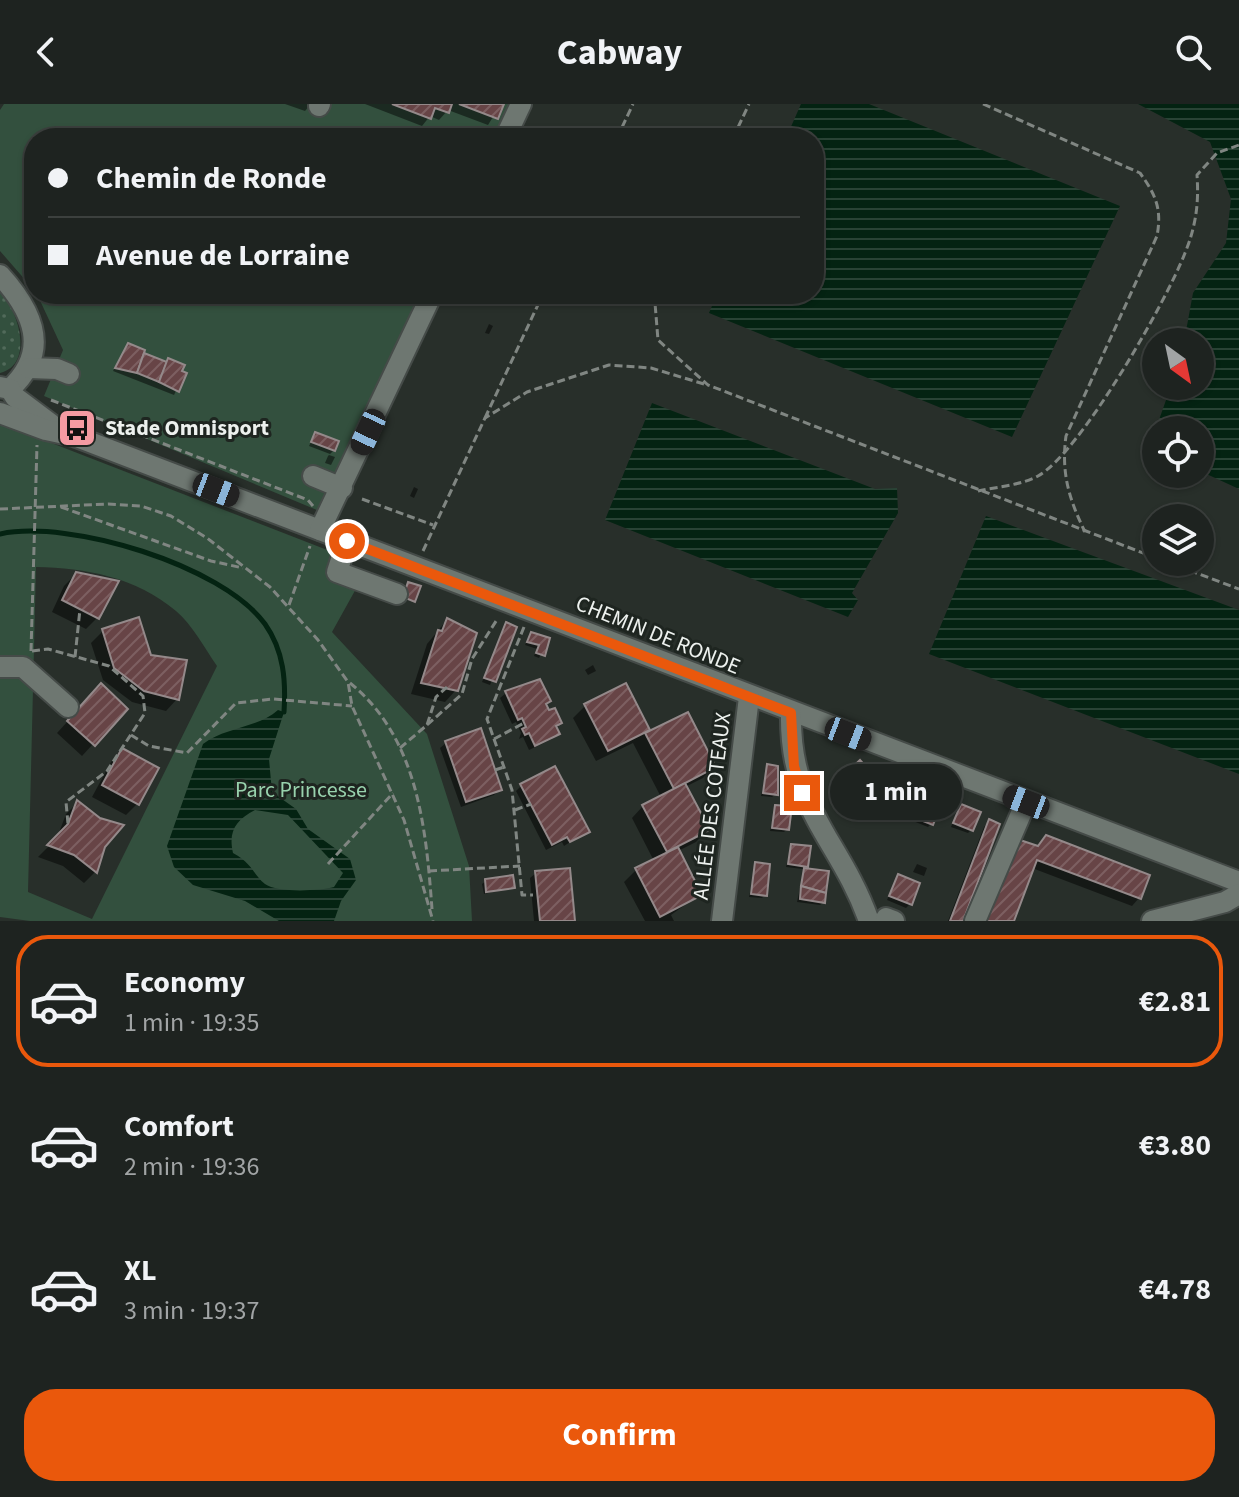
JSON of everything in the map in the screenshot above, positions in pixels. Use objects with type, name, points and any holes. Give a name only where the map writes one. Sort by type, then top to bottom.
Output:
[{"type":"street","points":[[510,128],[521,104]]},
{"type":"street","points":[[0,275],[12,288],[32,324],[34,350],[29,368],[6,400]]},
{"type":"street","points":[[316,535],[342,488],[427,304]]},
{"type":"street","points":[[29,368],[57,369],[69,374]]},
{"type":"street","name":"CHEMIN DE RONDE","points":[[6,400],[60,432],[316,535],[347,541],[419,568],[504,609],[559,621],[749,697],[1239,882]]},
{"type":"street","points":[[313,476],[342,488]]},
{"type":"street","points":[[347,541],[337,572],[397,594]]},
{"type":"street","points":[[504,609],[525,624],[554,634],[559,621]]},
{"type":"street","points":[[0,667],[27,659],[68,707]]},
{"type":"street","name":"ALLÉE DES COTEAUX","points":[[722,921],[749,697]]},
{"type":"street","points":[[791,713],[794,766],[802,793],[859,894],[883,920]]},
{"type":"street","points":[[975,921],[1026,802]]},
{"type":"street","points":[[1152,921],[1225,902],[1239,894]]},
{"type":"path","points":[[622,128],[633,104]]},
{"type":"path","points":[[738,128],[749,104]]},
{"type":"path","points":[[983,104],[1140,173],[1156,195],[1161,216],[1157,236],[1066,436],[1063,455],[1067,495],[1085,532]]},
{"type":"path","points":[[976,491],[1037,477],[1063,455],[1119,378],[1185,254],[1199,208],[1197,175],[1217,153],[1239,145]]},
{"type":"path","points":[[419,568],[433,525],[538,304]]},
{"type":"path","points":[[655,304],[658,340],[708,385]]},
{"type":"path","points":[[485,418],[527,392],[609,365],[651,368],[708,385],[1142,553]]},
{"type":"path","points":[[37,433],[27,659],[48,649],[109,666],[143,696],[145,713],[107,771],[66,802],[68,824]]},
{"type":"path","points":[[362,499],[433,525]]},
{"type":"path","points":[[0,509],[119,504],[141,506],[171,516],[207,538],[289,605],[348,682],[363,694],[400,748],[417,789],[433,919]]},
{"type":"path","points":[[58,506],[211,561],[245,567]]},
{"type":"path","points":[[289,605],[316,535]]},
{"type":"path","points":[[1204,576],[1239,589]]},
{"type":"path","points":[[75,657],[80,609]]},
{"type":"path","points":[[400,748],[462,694],[472,659],[504,609]]},
{"type":"path","points":[[525,624],[487,719],[515,810],[522,895],[533,895]]},
{"type":"path","points":[[348,682],[352,706],[393,793],[433,919]]},
{"type":"path","points":[[427,725],[436,697],[447,687]]},
{"type":"path","points":[[131,735],[149,746],[187,753],[236,703],[273,699],[352,706]]},
{"type":"path","points":[[494,739],[524,723]]},
{"type":"path","points":[[495,770],[504,767]]},
{"type":"path","points":[[328,864],[393,793]]},
{"type":"path","points":[[515,810],[531,804]]},
{"type":"path","points":[[429,871],[520,866]]},
{"type":"green space","points":[[4,104],[527,104],[516,128],[24,128],[24,279],[0,251],[0,110]]},
{"type":"green space","points":[[0,291],[13,311],[20,348],[11,368],[0,373]]},
{"type":"green space","points":[[42,304],[434,304],[336,518],[44,396],[63,350]]},
{"type":"green space","name":"Parc Princesse","points":[[0,423],[335,553],[326,576],[357,587],[332,632],[427,734],[469,866],[472,921],[30,921],[0,917]],"holes":[[[36,567],[110,577],[161,599],[187,623],[217,666],[92,919],[28,892]]]},
{"type":"shaded area","points":[[801,104],[869,104],[1120,206],[1012,437],[709,313],[713,304],[824,304],[824,128],[790,128]]},
{"type":"shaded area","points":[[1138,104],[1239,104],[1239,489],[1214,477],[1214,416],[1160,416],[1166,400],[1214,400],[1214,328],[1187,328],[1193,293],[1226,243],[1231,199],[1210,142]]},
{"type":"shaded area","points":[[652,403],[875,489],[897,488],[898,513],[852,593],[858,600],[848,617],[605,520]]},
{"type":"shaded area","points":[[986,516],[1239,610],[1239,774],[929,654]]},
{"type":"shaded area","points":[[278,710],[284,712],[269,759],[272,792],[296,809],[308,829],[350,859],[356,880],[341,901],[334,921],[279,921],[245,901],[193,885],[174,867],[167,846],[203,744]],"holes":[[[255,810],[288,815],[343,873],[334,887],[298,890],[271,887],[233,853],[233,832],[238,822],[248,814]]]},
{"type":"building","points":[[392,104],[452,104],[449,113],[435,108],[431,119]]},
{"type":"building","points":[[459,104],[504,104],[498,119]]},
{"type":"building","points":[[128,343],[145,350],[137,373],[115,368]]},
{"type":"building","points":[[144,353],[167,362],[159,382],[137,373]]},
{"type":"building","points":[[168,358],[185,365],[182,371],[187,373],[179,392],[159,382]]},
{"type":"building","points":[[315,432],[339,441],[335,451],[311,442]]},
{"type":"building","points":[[76,572],[119,581],[99,619],[62,600]]},
{"type":"building","points":[[408,582],[421,586],[415,602],[403,597]]},
{"type":"building","points":[[139,617],[151,655],[187,660],[179,700],[144,691],[114,668],[102,629]]},
{"type":"building","points":[[447,618],[477,633],[458,691],[421,683],[438,630],[442,631]]},
{"type":"building","points":[[506,622],[517,627],[496,682],[484,678]]},
{"type":"building","points":[[531,632],[550,638],[545,656],[536,653],[539,645],[527,642]]},
{"type":"building","points":[[540,679],[551,701],[546,704],[549,710],[555,708],[562,723],[556,726],[560,734],[535,746],[529,733],[525,735],[522,718],[518,720],[505,691]]},
{"type":"building","points":[[101,683],[128,709],[95,746],[67,721]]},
{"type":"building","points":[[626,683],[650,730],[608,751],[584,704]]},
{"type":"building","points":[[688,712],[716,767],[674,789],[645,733]]},
{"type":"building","points":[[481,728],[502,790],[466,802],[445,741]]},
{"type":"building","points":[[122,748],[159,768],[139,805],[102,785]]},
{"type":"building","points":[[860,760],[868,769],[863,774],[881,794],[861,813],[846,796],[859,784],[847,772]]},
{"type":"building","points":[[767,764],[778,766],[778,795],[763,793]]},
{"type":"building","points":[[555,766],[590,832],[570,842],[567,837],[552,845],[520,784]]},
{"type":"building","points":[[685,783],[710,830],[667,852],[642,805]]},
{"type":"building","points":[[917,796],[941,805],[933,825],[910,816]]},
{"type":"building","points":[[77,800],[100,818],[124,825],[105,847],[97,873],[74,855],[47,845],[68,824]]},
{"type":"building","points":[[961,804],[981,812],[973,831],[953,823]]},
{"type":"building","points":[[775,805],[787,806],[786,813],[791,814],[789,830],[772,828]]},
{"type":"building","points":[[989,819],[1000,824],[963,921],[950,921]]},
{"type":"building","points":[[1046,835],[1150,875],[1141,899],[1037,860],[1014,921],[984,921],[1017,839],[1038,846]]},
{"type":"building","points":[[791,844],[811,846],[808,867],[788,864]]},
{"type":"building","points":[[678,847],[702,895],[660,917],[635,868]]},
{"type":"building","points":[[755,862],[770,864],[767,896],[751,894]]},
{"type":"building","points":[[570,868],[575,921],[540,921],[535,871]]},
{"type":"building","points":[[804,868],[829,871],[826,893],[801,886]]},
{"type":"building","points":[[898,874],[920,883],[912,905],[889,896]]},
{"type":"building","points":[[513,875],[515,888],[486,892],[485,879]]},
{"type":"building","points":[[801,886],[826,893],[825,903],[800,899]]},
{"type":"waterway","points":[[0,534],[29,531],[64,533],[103,540],[142,551],[215,583],[244,603],[271,634],[282,666],[284,712]]},
{"type":"place","name":"Stade Omnisport","points":[[77,428]]},
{"type":"route","points":[[347,541],[791,713],[794,766],[802,793]]}]
